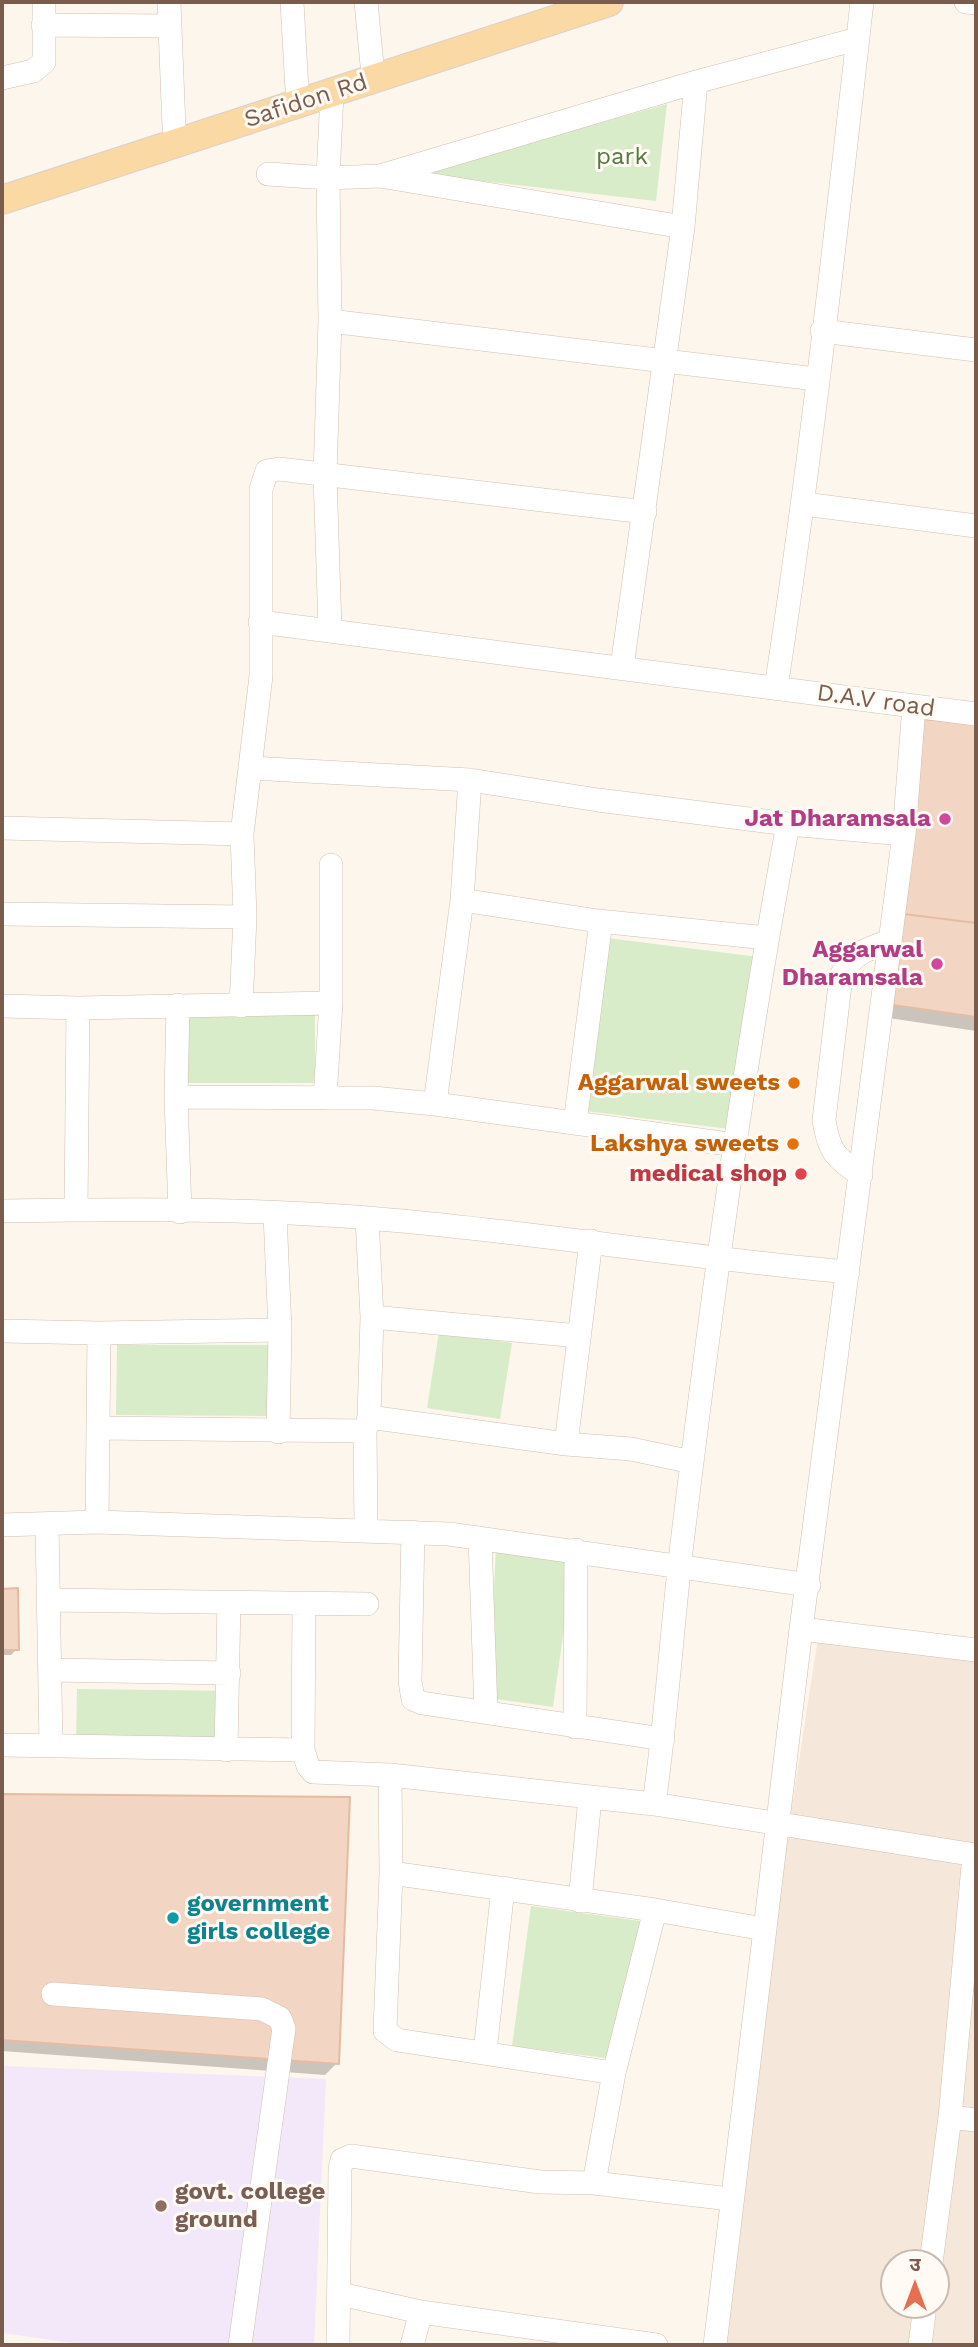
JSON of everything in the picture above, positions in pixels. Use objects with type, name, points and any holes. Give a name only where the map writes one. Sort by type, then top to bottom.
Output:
[{"type":"main road","name":"Safidon Rd","points":[[2,186],[566,2]]},
{"type":"main road","name":"Safidon Rd","points":[[2,200],[609,2]]},
{"type":"street","points":[[2,78],[33,71],[41,66],[45,56],[44,2]]},
{"type":"street","points":[[169,2],[174,128]]},
{"type":"street","points":[[292,2],[297,90]]},
{"type":"street","points":[[366,2],[372,65]]},
{"type":"street","points":[[776,688],[804,504],[816,379],[862,2]]},
{"type":"street","points":[[966,2],[976,3]]},
{"type":"street","points":[[43,25],[170,26]]},
{"type":"street","points":[[380,176],[696,82],[857,39]]},
{"type":"street","points":[[622,667],[683,227],[696,82]]},
{"type":"street","points":[[330,629],[325,475],[330,321],[328,178],[332,93]]},
{"type":"street","points":[[268,174],[328,178],[380,176],[683,227]]},
{"type":"street","points":[[330,321],[816,379]]},
{"type":"street","points":[[822,331],[976,350]]},
{"type":"street","points":[[241,1006],[245,917],[242,834],[261,676],[262,479],[267,471],[279,469],[645,512]]},
{"type":"street","points":[[804,504],[976,526]]},
{"type":"street","name":"D.A.V road","points":[[260,622],[976,714]]},
{"type":"street","points":[[715,2345],[730,2199],[801,1629],[809,1585],[904,834],[914,706]]},
{"type":"street","points":[[251,768],[470,780],[598,800],[788,824],[904,834]]},
{"type":"street","points":[[435,1104],[462,900],[470,780]]},
{"type":"street","points":[[654,1804],[663,1739],[679,1567],[718,1261],[767,938],[788,824]]},
{"type":"street","points":[[2,828],[242,834]]},
{"type":"street","points":[[325,1098],[331,1003],[331,865]]},
{"type":"street","points":[[462,900],[601,921],[767,938]]},
{"type":"street","points":[[2,914],[245,917]]},
{"type":"street","points":[[575,1123],[601,921]]},
{"type":"street","points":[[861,1175],[835,1157],[828,1143],[824,1120],[838,1002],[846,964],[867,949],[891,941]]},
{"type":"street","points":[[2,1006],[78,1008],[331,1003]]},
{"type":"street","points":[[178,1005],[176,1097],[180,1212]]},
{"type":"street","points":[[76,1210],[78,1008]]},
{"type":"street","points":[[176,1097],[325,1098],[435,1104],[736,1145]]},
{"type":"street","points":[[2,1212],[76,1210],[367,1218],[591,1241],[718,1261],[848,1272]]},
{"type":"street","points":[[275,1214],[280,1330],[278,1432]]},
{"type":"street","points":[[366,1529],[372,1317],[367,1218]]},
{"type":"street","points":[[566,1444],[591,1241]]},
{"type":"street","points":[[372,1317],[579,1336]]},
{"type":"street","points":[[2,1331],[99,1333],[280,1330]]},
{"type":"street","points":[[97,1522],[99,1333]]},
{"type":"street","points":[[99,1428],[278,1432],[367,1424],[631,1449],[692,1462]]},
{"type":"street","points":[[2,1525],[97,1522],[413,1532],[576,1550],[809,1585]]},
{"type":"street","points":[[47,1525],[51,1744]]},
{"type":"street","points":[[413,1532],[410,1690],[414,1699],[422,1703],[663,1739]]},
{"type":"street","points":[[480,1538],[486,1712]]},
{"type":"street","points":[[575,1727],[576,1550]]},
{"type":"street","points":[[48,1600],[368,1604]]},
{"type":"street","points":[[226,1750],[229,1602]]},
{"type":"street","points":[[304,1603],[303,1751],[313,1772],[390,1775],[654,1804],[975,1855],[950,2117],[933,2249]]},
{"type":"street","points":[[801,1629],[976,1650]]},
{"type":"street","points":[[51,1670],[229,1674]]},
{"type":"street","points":[[2,1745],[303,1751]]},
{"type":"street","points":[[390,1775],[391,1873],[385,2031],[397,2040],[614,2073]]},
{"type":"street","points":[[580,1900],[590,1798]]},
{"type":"street","points":[[391,1873],[655,1910],[764,1929]]},
{"type":"street","points":[[485,2052],[503,1888]]},
{"type":"street","points":[[594,2183],[614,2073],[655,1910]]},
{"type":"street","points":[[53,1994],[262,2008],[280,2018],[284,2029],[240,2345]]},
{"type":"street","points":[[950,2117],[976,2120]]},
{"type":"street","points":[[338,2345],[342,2160],[351,2156],[540,2182],[594,2183],[730,2199]]},
{"type":"street","points":[[340,2294],[421,2312],[656,2345]]},
{"type":"street","points":[[412,2345],[421,2312]]},
{"type":"street","points":[[920,2345],[923,2319]]},
{"type":"shaded area","points":[[818,1638],[976,1655],[976,2345],[722,2345],[784,1857]]},
{"type":"shaded area","name":"govt. college ground","points":[[2,2066],[326,2079],[314,2345],[87,2345],[2,2333]]},
{"type":"green space","name":"park","points":[[667,104],[656,201],[421,174]]},
{"type":"green space","points":[[607,938],[767,958],[745,1131],[585,1111]]},
{"type":"green space","points":[[181,1015],[315,1015],[315,1083],[181,1083]]},
{"type":"green space","points":[[439,1332],[512,1343],[500,1419],[427,1408]]},
{"type":"green space","points":[[117,1345],[271,1345],[271,1416],[116,1415]]},
{"type":"green space","points":[[496,1546],[574,1556],[553,1707],[489,1698]]},
{"type":"green space","points":[[77,1689],[238,1691],[238,1744],[76,1743]]},
{"type":"green space","points":[[531,1906],[640,1921],[621,2060],[512,2046]]},
{"type":"building","name":"Jat Dharamsala","points":[[923,719],[976,724],[976,923],[904,914]]},
{"type":"building","name":"Aggarwal Dharamsala","points":[[904,914],[976,923],[976,1017],[893,1005]]},
{"type":"building","points":[[18,1588],[19,1650],[2,1650],[2,1589]]},
{"type":"building","name":"government girls college","points":[[2,1794],[350,1797],[339,2064],[2,2040]]},
{"type":"place","name":"Jat Dharamsala","points":[[945,819]]},
{"type":"place","name":"Aggarwal Dharamsala","points":[[937,964]]},
{"type":"place","name":"Aggarwal sweets","points":[[794,1083]]},
{"type":"place","name":"Lakshya sweets","points":[[793,1144]]},
{"type":"place","name":"medical shop","points":[[801,1174]]},
{"type":"place","name":"government girls college","points":[[173,1918]]},
{"type":"place","name":"govt. college ground","points":[[161,2206]]}]
